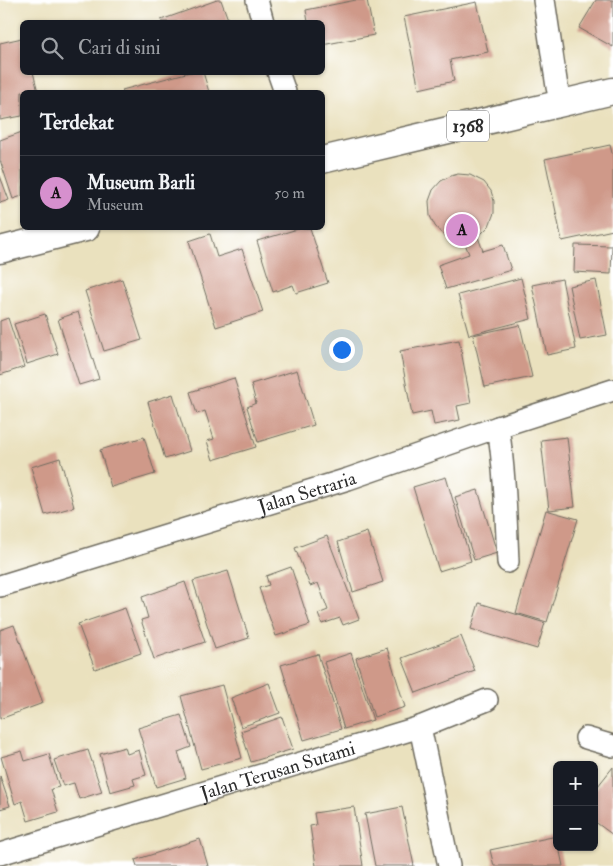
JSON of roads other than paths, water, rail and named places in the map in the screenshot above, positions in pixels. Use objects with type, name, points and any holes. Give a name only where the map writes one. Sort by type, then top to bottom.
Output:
[{"type":"main road","name":"1368","points":[[325,159],[613,91]]},
{"type":"main road","points":[[0,250],[75,230]]},
{"type":"street","points":[[256,0],[262,20]]},
{"type":"street","points":[[544,0],[561,104]]},
{"type":"street","points":[[279,75],[284,90]]},
{"type":"street","name":"Jalan Setraria","points":[[0,586],[338,482],[613,390]]},
{"type":"street","points":[[498,427],[503,464],[508,562]]},
{"type":"street","name":"Jalan Terusan Sutami","points":[[0,854],[420,727],[487,700]]},
{"type":"street","points":[[420,727],[450,866]]},
{"type":"street","points":[[586,738],[613,746]]},
{"type":"place","name":"Museum Barli","points":[[462,230]]}]
